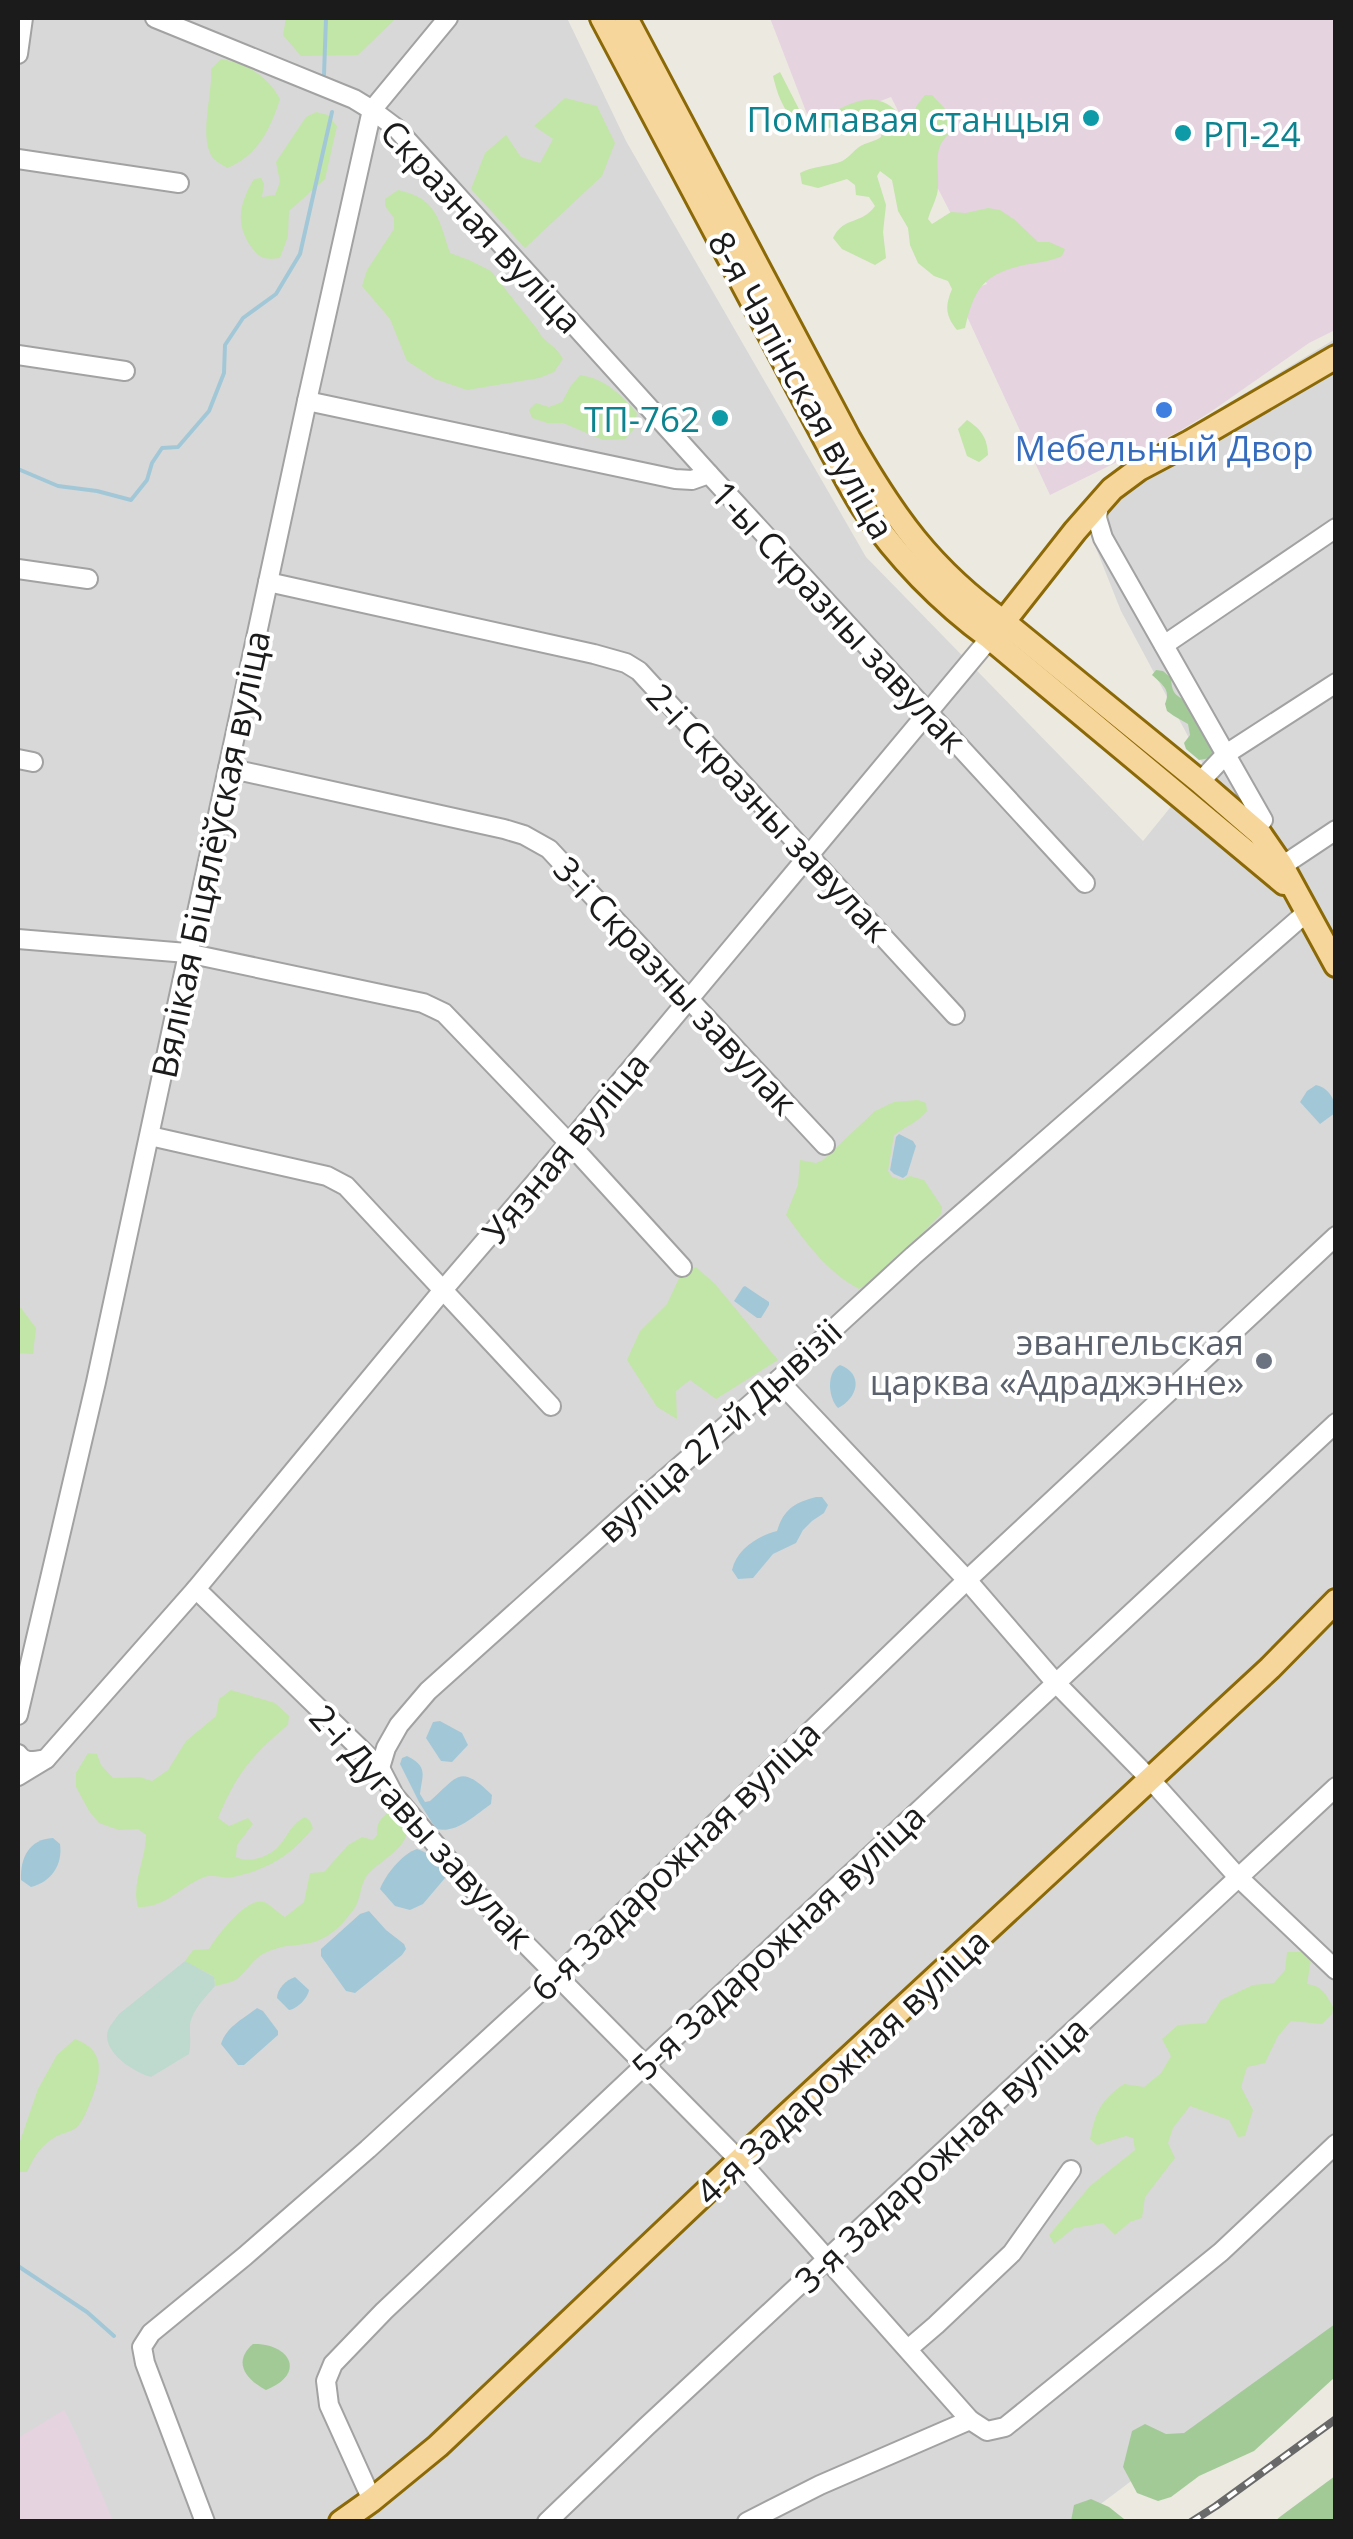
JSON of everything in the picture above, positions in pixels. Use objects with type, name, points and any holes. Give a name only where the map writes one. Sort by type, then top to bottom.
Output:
[{"type":"main road","name":"8-я Чэпінская вуліца","points":[[602,18],[861,504],[891,545],[962,617],[997,630],[1261,827],[1336,964]]},
{"type":"main road","name":"8-я Чэпінская вуліца","points":[[626,18],[880,494],[937,567],[975,602],[997,630],[1302,903]]},
{"type":"main road","name":"Уязная вуліца","points":[[997,630],[1112,489],[1336,356]]},
{"type":"main road","name":"4-я Задарожная вуліца","points":[[341,2522],[368,2510],[438,2446],[1270,1668],[1336,1601]]},
{"type":"street","points":[[18,54],[23,18]]},
{"type":"street","name":"Скразная вуліца","points":[[155,18],[354,99],[396,128],[709,474]]},
{"type":"street","name":"Вялікая Біцялёўская вуліца","points":[[18,1714],[96,1382],[372,110],[448,18]]},
{"type":"street","points":[[18,159],[179,183]]},
{"type":"street","points":[[18,355],[125,371]]},
{"type":"street","name":"1-ы Скразны завулак","points":[[306,401],[675,479],[692,480],[709,474],[1085,883]]},
{"type":"street","name":"8-я Чэпінская вуліца","points":[[1098,504],[1102,538],[1226,754],[1261,827]]},
{"type":"street","points":[[1164,645],[1336,528]]},
{"type":"street","points":[[18,569],[88,579]]},
{"type":"street","name":"2-і Скразны завулак","points":[[268,582],[626,663],[639,671],[955,1014]]},
{"type":"street","name":"Уязная вуліца","points":[[18,1776],[46,1759],[196,1588],[997,630]]},
{"type":"street","points":[[1200,782],[1226,754],[1336,683]]},
{"type":"street","name":"3-і Скразны завулак","points":[[228,768],[524,835],[549,849],[824,1144]]},
{"type":"street","points":[[1282,866],[1336,830]]},
{"type":"street","name":"вуліца 27-й Дывізіі","points":[[380,1768],[400,1725],[428,1691],[778,1380],[1302,903]]},
{"type":"street","points":[[18,939],[187,953],[434,1008],[457,1025],[682,1267]]},
{"type":"street","points":[[150,1136],[327,1176],[346,1186],[551,1406]]},
{"type":"street","name":"6-я Задарожная вуліца","points":[[205,2522],[145,2363],[142,2347],[152,2333],[368,2149],[557,1976],[967,1580],[1336,1236]]},
{"type":"street","points":[[778,1380],[1238,1876],[1334,1966]]},
{"type":"street","name":"5-я Задарожная вуліца","points":[[368,2510],[329,2405],[326,2381],[333,2364],[384,2311],[645,2066],[1336,1423]]},
{"type":"street","name":"2-і Дугавы завулак","points":[[196,1588],[380,1768],[394,1795],[483,1901],[740,2161],[970,2420]]},
{"type":"street","points":[[18,1754],[30,1762],[46,1759]]},
{"type":"street","name":"3-я Задарожная вуліца","points":[[547,2522],[1336,1787]]},
{"type":"street","points":[[747,2522],[820,2485],[970,2420],[987,2431],[1005,2427],[1221,2252],[1336,2144]]},
{"type":"street","points":[[908,2349],[1012,2253],[1071,2170]]},
{"type":"shaded area","points":[[18,18],[567,18],[626,141],[866,557],[1143,841],[1204,766],[1121,611],[1084,518],[1144,454],[1335,339],[1335,2328],[1078,2521],[18,2521]]},
{"type":"shaded area","points":[[770,18],[1335,18],[1335,330],[1309,343],[1178,432],[1050,495],[957,295],[987,284],[891,97],[812,127]]},
{"type":"shaded area","points":[[64,2410],[113,2521],[18,2521],[18,2438]]},
{"type":"green space","points":[[286,18],[396,18],[358,55],[301,56],[283,35]]},
{"type":"green space","points":[[221,59],[255,72],[280,99],[255,149],[227,168],[213,158],[206,127],[211,69]]},
{"type":"green space","points":[[780,72],[803,117],[812,123],[865,100],[887,104],[910,122],[925,95],[932,95],[955,126],[939,151],[938,191],[928,219],[932,224],[951,212],[1000,210],[1038,242],[1065,249],[1062,256],[1010,269],[990,279],[977,293],[965,328],[957,330],[947,310],[952,289],[948,281],[918,263],[908,228],[898,211],[892,180],[880,171],[877,176],[886,205],[886,258],[875,265],[842,249],[833,238],[843,226],[875,206],[869,197],[856,195],[855,185],[847,179],[818,188],[802,184],[800,173],[843,161],[859,147],[881,137],[882,127],[874,116],[809,134],[781,102],[773,76]]},
{"type":"green space","points":[[565,98],[597,106],[615,143],[602,176],[525,248],[471,189],[485,153],[506,135],[521,157],[540,163],[553,139],[534,126]]},
{"type":"green space","points":[[316,112],[328,115],[337,126],[325,179],[289,211],[288,236],[280,258],[264,258],[252,248],[243,230],[245,196],[254,179],[261,178],[262,197],[275,195],[280,182],[276,162],[306,117]]},
{"type":"green space","points":[[398,190],[429,205],[450,253],[491,271],[560,354],[563,359],[554,372],[467,390],[435,379],[407,361],[390,319],[362,286],[367,270],[394,229],[394,218],[385,199]]},
{"type":"green space","points":[[580,375],[605,384],[637,413],[634,429],[625,439],[603,440],[563,423],[532,418],[529,410],[536,403],[549,407],[562,402]]},
{"type":"green space","points":[[967,420],[980,431],[986,444],[988,455],[979,462],[967,456],[958,429]]},
{"type":"green space","points":[[1156,670],[1171,678],[1174,691],[1195,713],[1214,748],[1210,758],[1199,760],[1186,749],[1188,724],[1167,711],[1166,691],[1152,675]]},
{"type":"green space","points":[[894,1102],[926,1103],[927,1111],[894,1135],[888,1171],[902,1180],[910,1176],[924,1180],[942,1207],[941,1214],[883,1273],[859,1289],[827,1266],[786,1215],[798,1185],[800,1160],[823,1160],[875,1111]]},
{"type":"green space","points":[[696,1267],[715,1284],[778,1360],[716,1399],[690,1380],[676,1391],[677,1419],[657,1407],[627,1360],[640,1331],[667,1304],[681,1274]]},
{"type":"green space","points":[[18,1308],[36,1328],[33,1354],[18,1353]]},
{"type":"green space","points":[[231,1690],[275,1703],[289,1716],[288,1725],[239,1777],[218,1818],[229,1826],[248,1818],[253,1824],[237,1845],[236,1857],[251,1859],[272,1852],[305,1817],[313,1828],[287,1854],[268,1866],[233,1877],[206,1877],[164,1901],[138,1907],[136,1889],[146,1835],[138,1829],[119,1830],[99,1823],[76,1787],[76,1773],[88,1753],[97,1754],[113,1778],[140,1777],[152,1781],[168,1770],[186,1741],[216,1716],[219,1699]]},
{"type":"green space","points":[[393,1810],[409,1825],[404,1840],[367,1875],[356,1906],[331,1933],[322,1939],[265,1953],[237,1979],[215,1986],[214,1977],[185,1961],[193,1950],[209,1949],[233,1918],[249,1905],[264,1902],[285,1917],[304,1902],[310,1873],[324,1872],[348,1845],[362,1837],[373,1840],[381,1820]]},
{"type":"green space","points":[[1287,1952],[1305,1952],[1311,1960],[1307,1984],[1326,1995],[1333,2007],[1332,2014],[1322,2024],[1291,2021],[1278,2036],[1265,2063],[1247,2067],[1241,2087],[1253,2110],[1245,2136],[1238,2137],[1229,2120],[1190,2106],[1173,2128],[1168,2143],[1175,2158],[1145,2197],[1142,2218],[1130,2222],[1115,2235],[1103,2223],[1074,2228],[1054,2244],[1049,2235],[1090,2186],[1135,2150],[1133,2138],[1126,2136],[1097,2145],[1090,2139],[1104,2101],[1124,2084],[1144,2087],[1161,2073],[1171,2056],[1162,2039],[1178,2025],[1206,2023],[1221,2000],[1253,1985],[1274,1983],[1285,1970]]},
{"type":"green space","points":[[185,1961],[214,1977],[215,1986],[192,2017],[189,2054],[151,2077],[117,2057],[109,2044],[108,2031],[119,2014]]},
{"type":"green space","points":[[75,2039],[92,2049],[98,2063],[98,2079],[86,2112],[76,2128],[43,2147],[27,2172],[18,2172],[18,2147],[38,2089],[57,2055]]},
{"type":"green space","points":[[1335,2324],[1335,2377],[1254,2451],[1199,2476],[1171,2497],[1158,2501],[1137,2493],[1123,2467],[1132,2431],[1145,2424],[1166,2434],[1184,2433]]},
{"type":"green space","points":[[253,2344],[276,2349],[289,2361],[286,2376],[266,2390],[244,2370],[243,2357]]},
{"type":"green space","points":[[1335,2476],[1335,2521],[1275,2521],[1281,2516]]},
{"type":"green space","points":[[1091,2499],[1109,2507],[1124,2521],[1071,2521],[1074,2505]]},
{"type":"water","points":[[1316,1085],[1328,1092],[1335,1108],[1335,1113],[1320,1124],[1300,1102]]},
{"type":"water","points":[[899,1134],[916,1146],[903,1178],[890,1170]]},
{"type":"water","points":[[745,1286],[769,1302],[761,1318],[734,1301]]},
{"type":"water","points":[[840,1365],[853,1374],[856,1386],[838,1408],[830,1385],[832,1373]]},
{"type":"water","points":[[822,1497],[828,1505],[803,1530],[796,1543],[773,1554],[753,1578],[738,1579],[732,1570],[743,1550],[777,1531],[791,1508]]},
{"type":"water","points":[[440,1721],[462,1733],[468,1745],[452,1762],[441,1761],[426,1738],[433,1722]]},
{"type":"water","points":[[407,1756],[421,1768],[420,1794],[425,1802],[454,1780],[466,1776],[492,1795],[491,1804],[458,1826],[436,1829],[400,1764]]},
{"type":"water","points":[[53,1838],[60,1844],[57,1866],[44,1881],[31,1887],[21,1880],[24,1857],[38,1842]]},
{"type":"water","points":[[417,1849],[435,1860],[445,1878],[423,1904],[410,1910],[395,1906],[380,1889],[395,1865]]},
{"type":"water","points":[[369,1911],[406,1949],[355,1993],[346,1991],[321,1956],[321,1949],[360,1914]]},
{"type":"water","points":[[295,1977],[309,1990],[302,2003],[289,2010],[277,1995]]},
{"type":"water","points":[[257,2008],[278,2035],[244,2065],[238,2065],[221,2044],[223,2038]]},
{"type":"waterway","points":[[324,75],[326,18]]},
{"type":"waterway","points":[[18,469],[58,486],[131,500],[147,480],[162,448],[178,447],[209,411],[224,373],[225,345],[243,318],[276,294],[300,254],[332,112]]},
{"type":"waterway","points":[[18,2266],[87,2312],[114,2336]]},
{"type":"railway","points":[[1191,2522],[1336,2419]]},
{"type":"place","name":"Помпавая станцыя","points":[[1091,118]]},
{"type":"place","name":"РП-24","points":[[1183,133]]},
{"type":"place","name":"Мебельный Двор","points":[[1164,410]]},
{"type":"place","name":"ТП-762","points":[[720,418]]},
{"type":"place","name":"эвангельская царква «Адраджэнне»","points":[[1264,1361]]}]
